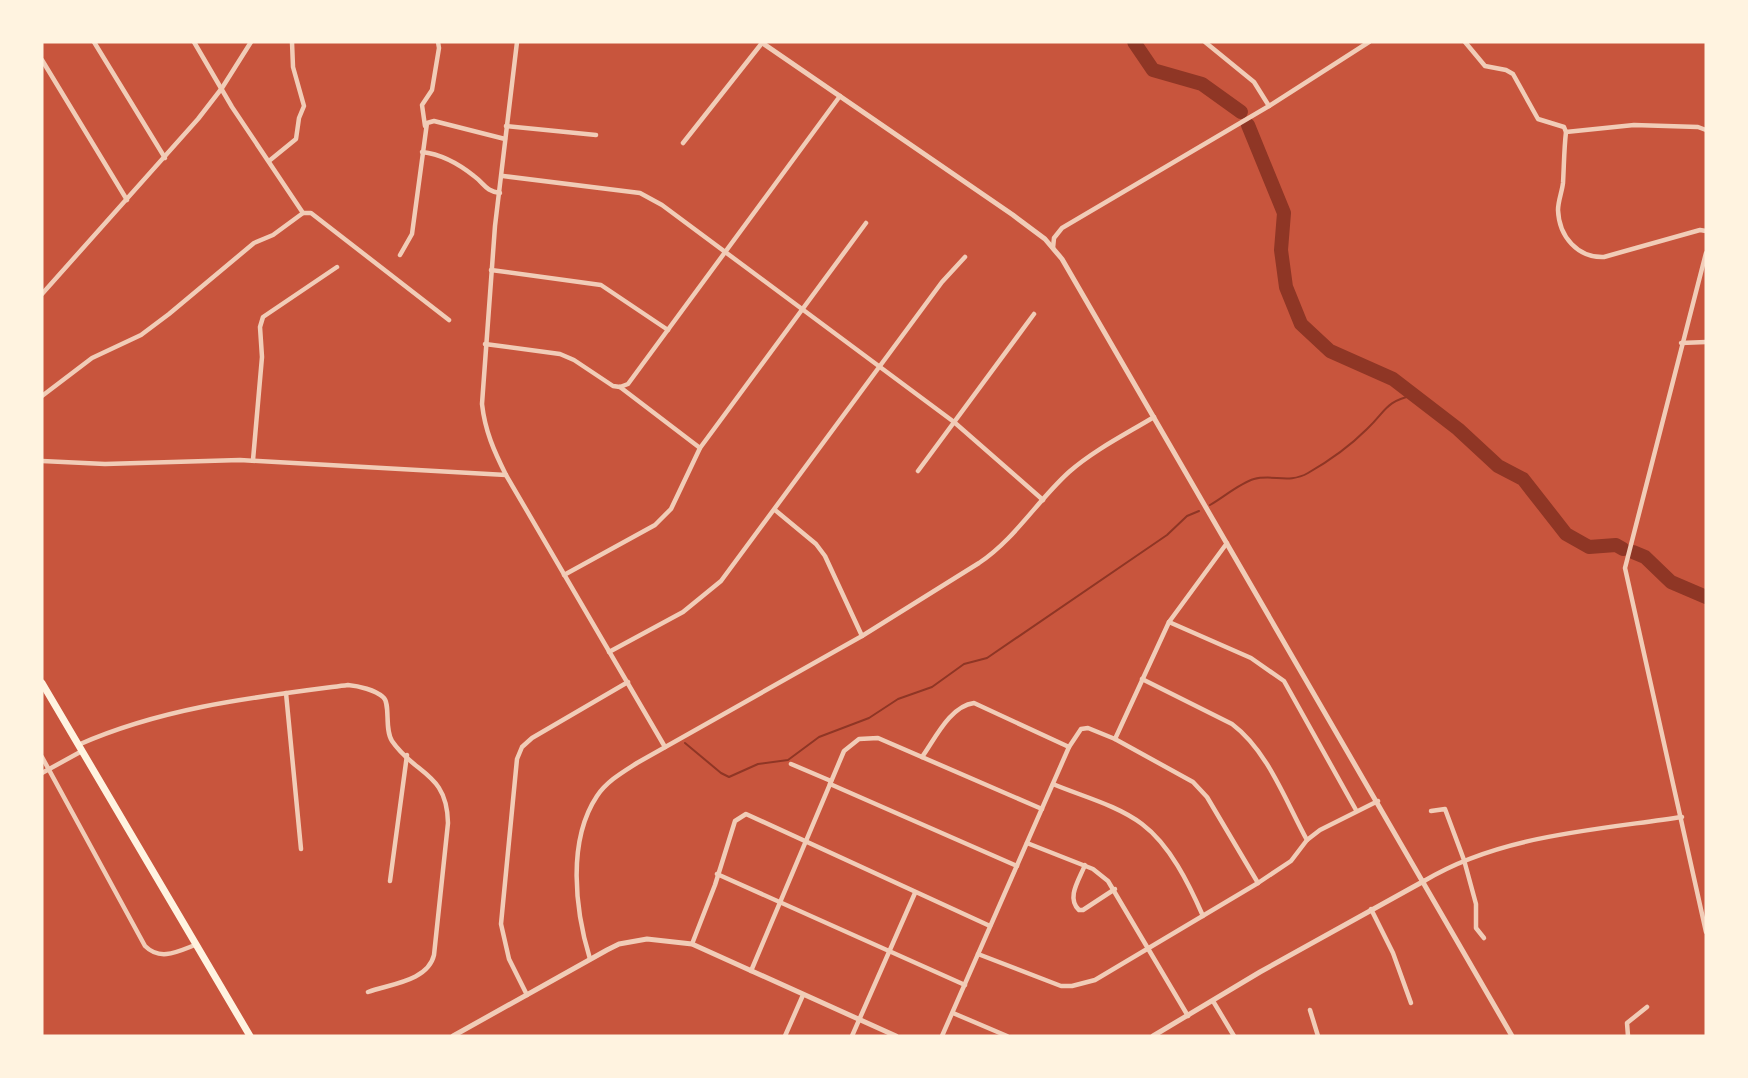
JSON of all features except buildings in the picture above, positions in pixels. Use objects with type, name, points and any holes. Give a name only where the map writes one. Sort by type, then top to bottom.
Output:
[{"type":"highway","points":[[42,683],[250,1036]]},
{"type":"street","points":[[94,42],[165,158]]},
{"type":"street","points":[[194,42],[303,213]]},
{"type":"street","points":[[42,294],[165,158],[222,88],[251,42]]},
{"type":"street","points":[[269,161],[296,139],[299,118],[304,106],[293,67],[292,42]]},
{"type":"street","points":[[399,255],[412,234],[425,126],[422,105],[432,90],[438,42]]},
{"type":"street","points":[[517,42],[491,270],[482,404],[485,426],[491,446],[506,475],[665,747]]},
{"type":"street","points":[[683,143],[761,42],[1013,215],[1053,248],[1070,271],[1424,880],[1512,1036]]},
{"type":"street","points":[[1204,42],[1254,82],[1269,106]]},
{"type":"street","points":[[1053,248],[1054,238],[1062,228],[1269,106],[1369,42]]},
{"type":"street","points":[[1465,42],[1485,66],[1506,70],[1513,74],[1538,119],[1543,123],[1560,123],[1566,132],[1558,213],[1564,231],[1580,253],[1591,258],[1604,257],[1700,230],[1706,231]]},
{"type":"street","points":[[42,60],[127,200]]},
{"type":"street","points":[[621,387],[634,379],[840,96]]},
{"type":"street","points":[[425,126],[434,121],[505,139]]},
{"type":"street","points":[[1566,132],[1634,125],[1698,127],[1706,130]]},
{"type":"street","points":[[506,126],[596,135]]},
{"type":"street","points":[[422,152],[440,156],[476,177],[486,189],[500,193]]},
{"type":"street","points":[[503,176],[640,193],[662,205],[954,422],[1043,500]]},
{"type":"street","points":[[42,396],[92,358],[141,335],[201,290],[236,257],[303,213],[310,213],[449,320]]},
{"type":"street","points":[[564,575],[661,520],[670,509],[700,448],[866,222]]},
{"type":"street","points":[[1706,253],[1625,568],[1706,932]]},
{"type":"street","points":[[609,652],[682,612],[721,581],[878,366],[942,282],[965,257]]},
{"type":"street","points":[[253,460],[262,357],[260,327],[263,316],[337,267]]},
{"type":"street","points":[[491,270],[601,285],[669,330]]},
{"type":"street","points":[[918,471],[1034,314]]},
{"type":"street","points":[[1681,344],[1706,342]]},
{"type":"street","points":[[485,344],[560,354],[574,360],[606,382],[621,387],[700,448]]},
{"type":"street","points":[[590,959],[581,928],[576,895],[581,844],[588,817],[598,795],[609,783],[665,747],[862,636],[994,553],[1076,467],[1154,417]]},
{"type":"street","points":[[42,461],[105,464],[253,460],[506,475]]},
{"type":"street","points":[[775,510],[816,544],[825,556],[862,636]]},
{"type":"street","points":[[1114,739],[1169,622],[1227,543]]},
{"type":"street","points":[[1169,622],[1251,658],[1284,681],[1356,810]]},
{"type":"street","points":[[1142,679],[1232,724],[1243,732],[1257,749],[1307,840]]},
{"type":"street","points":[[527,995],[509,959],[501,924],[517,759],[522,747],[532,738],[628,682]]},
{"type":"street","points":[[42,773],[110,731],[178,710],[348,685],[364,688],[383,697],[388,704],[385,715],[389,735],[439,786],[448,813],[434,955],[430,966],[422,973],[368,992]]},
{"type":"street","points":[[286,693],[301,849]]},
{"type":"street","points":[[922,757],[952,715],[962,706],[974,703],[1069,747]]},
{"type":"street","points":[[942,1036],[1069,747],[1077,732],[1084,728],[1114,739],[1185,776],[1200,789],[1258,883]]},
{"type":"street","points":[[751,971],[844,751],[859,739],[878,738],[1042,809]]},
{"type":"street","points":[[390,881],[407,755]]},
{"type":"street","points":[[42,757],[145,946],[161,955],[172,954],[195,945]]},
{"type":"street","points":[[791,764],[1017,867]]},
{"type":"street","points":[[1053,784],[1141,823],[1167,851],[1191,890],[1203,916]]},
{"type":"street","points":[[978,954],[1049,983],[1072,986],[1095,980],[1258,883],[1291,861],[1307,840],[1356,810],[1378,801]]},
{"type":"street","points":[[1431,811],[1445,809],[1464,860],[1476,904],[1476,928],[1484,938]]},
{"type":"street","points":[[692,944],[735,821],[746,814],[990,926]]},
{"type":"street","points":[[1153,1036],[1371,909],[1464,860],[1515,844],[1682,817]]},
{"type":"street","points":[[1027,843],[1101,874],[1115,889],[1188,1016]]},
{"type":"street","points":[[1085,866],[1072,898],[1073,905],[1079,910],[1083,910],[1115,889]]},
{"type":"street","points":[[717,874],[965,985]]},
{"type":"street","points":[[852,1036],[915,893]]},
{"type":"street","points":[[1371,909],[1393,953],[1411,1003]]},
{"type":"street","points":[[453,1036],[619,944],[660,939],[692,944],[896,1036]]},
{"type":"street","points":[[785,1036],[803,995]]},
{"type":"street","points":[[1213,1001],[1234,1036]]},
{"type":"street","points":[[1628,1036],[1627,1023],[1647,1007]]},
{"type":"street","points":[[1310,1010],[1318,1036]]},
{"type":"street","points":[[952,1013],[1007,1036]]},
{"type":"waterway","points":[[1134,42],[1153,70],[1202,84],[1241,112]]},
{"type":"waterway","points":[[1248,125],[1284,213],[1281,250],[1286,287],[1301,324],[1330,351],[1393,379],[1458,429],[1498,466],[1523,479],[1566,534],[1589,547],[1616,545],[1623,549]]},
{"type":"waterway","points":[[1210,505],[1254,479],[1294,478],[1308,473],[1354,441],[1391,404],[1414,395]]},
{"type":"waterway","points":[[685,743],[729,777],[758,764],[788,760],[819,737],[869,718],[898,699],[932,687],[964,664],[987,658],[1167,535],[1187,516],[1199,511]]},
{"type":"waterway","points":[[1633,552],[1645,557],[1671,582],[1706,597]]}]
